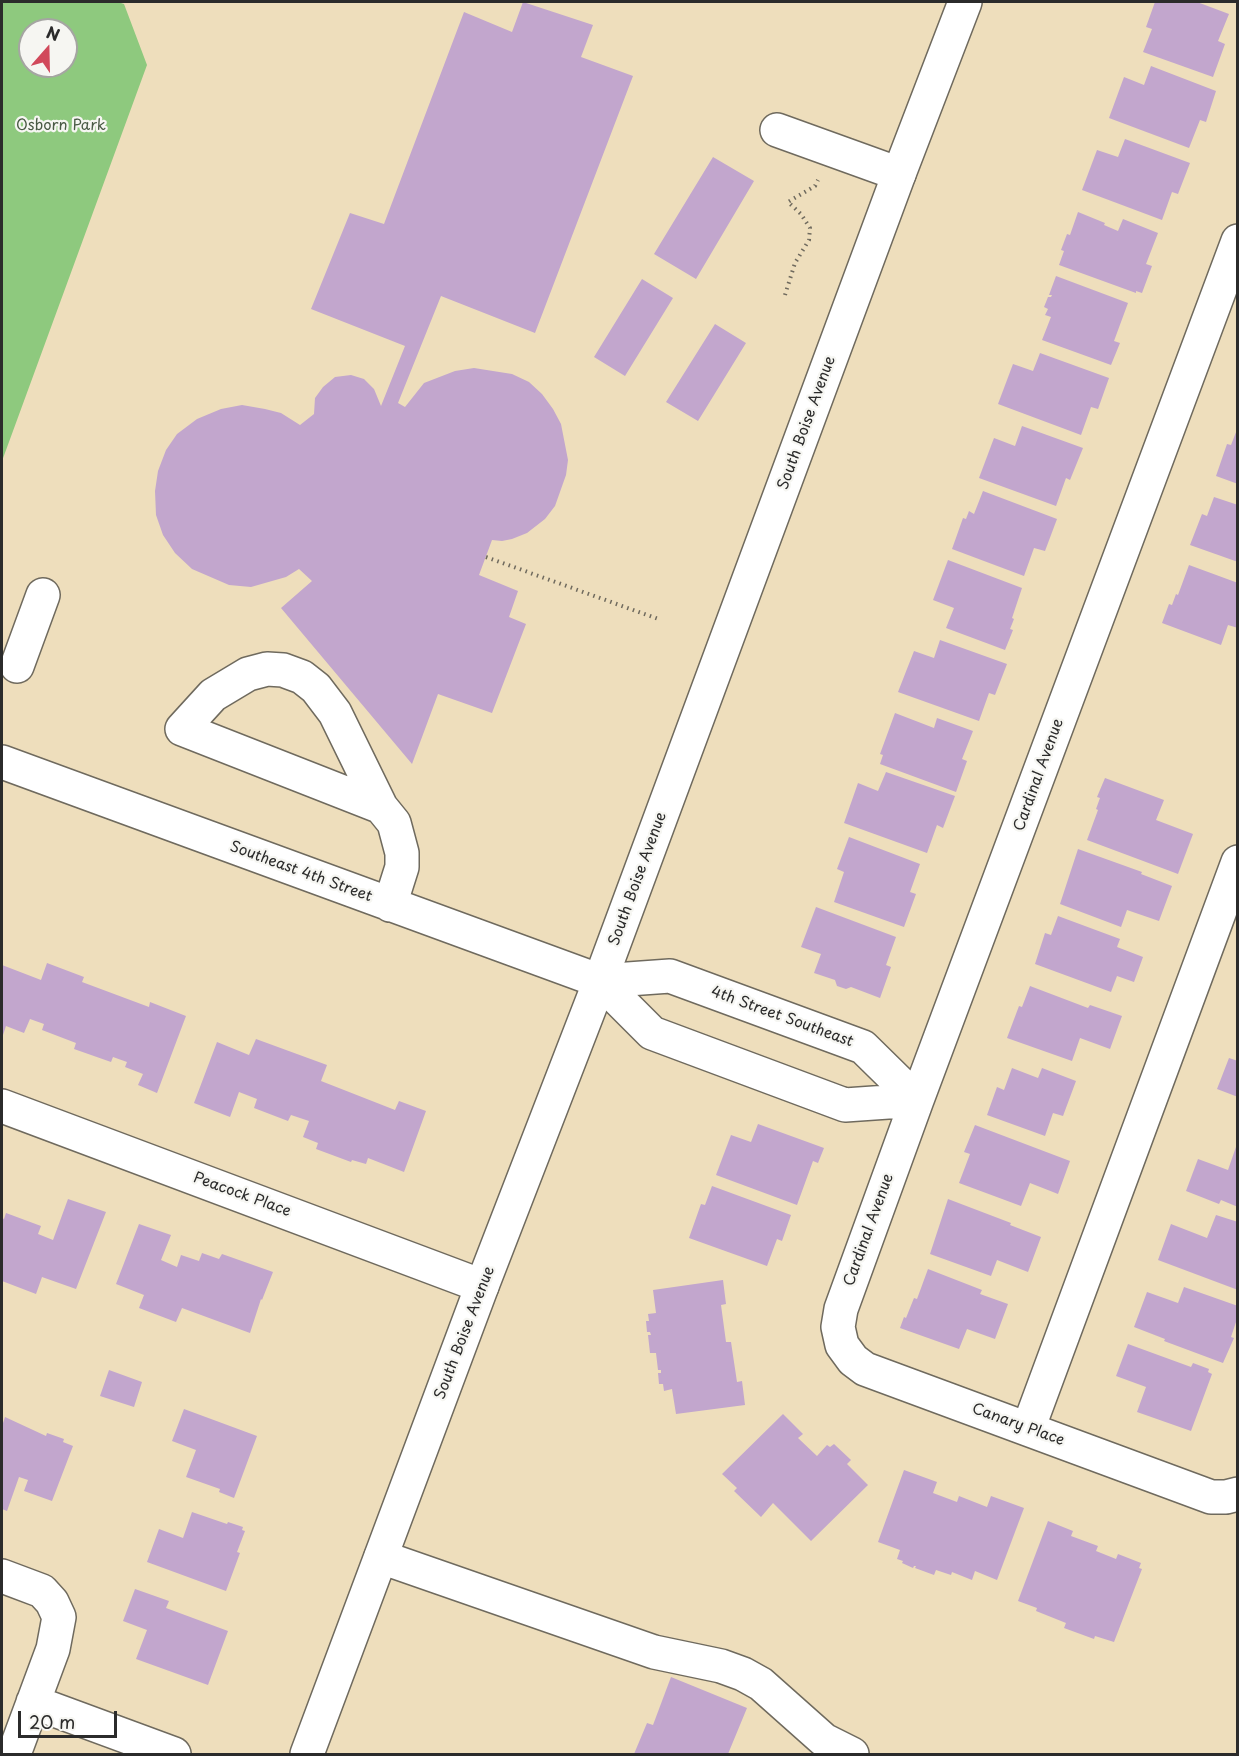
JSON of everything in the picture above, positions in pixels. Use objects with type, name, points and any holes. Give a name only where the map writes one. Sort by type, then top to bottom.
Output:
[{"type":"street","name":"South Boise Avenue","points":[[307,1755],[482,1286],[600,981],[965,2]]},
{"type":"street","points":[[777,130],[899,174]]},
{"type":"street","name":"Cardinal Avenue","points":[[841,1309],[916,1100],[1238,241]]},
{"type":"street","points":[[17,666],[43,595]]},
{"type":"street","points":[[381,807],[182,729],[213,695],[248,674],[267,669],[283,670],[302,677],[316,688],[335,713],[381,807],[394,824],[402,854],[402,867],[390,905]]},
{"type":"street","name":"Southeast 4th Street","points":[[2,762],[600,981]]},
{"type":"street","points":[[1028,1429],[1238,862]]},
{"type":"street","name":"4th Street Southeast","points":[[600,981],[670,976],[863,1047],[916,1100]]},
{"type":"street","points":[[600,981],[652,1033],[845,1105],[916,1100]]},
{"type":"street","name":"Peacock Place","points":[[2,1106],[482,1286]]},
{"type":"street","name":"Canary Place","points":[[841,1309],[838,1327],[842,1345],[853,1360],[865,1369],[1211,1497],[1238,1494]]},
{"type":"street","points":[[381,1557],[654,1652],[721,1666],[743,1674],[761,1684],[824,1740],[852,1755]]},
{"type":"street","points":[[2,1576],[42,1591],[52,1602],[59,1617],[53,1649],[14,1755]]},
{"type":"street","points":[[33,1702],[174,1755]]},
{"type":"path","points":[[785,295],[795,263],[809,240],[810,228],[801,214],[788,202],[815,186],[819,177]]},
{"type":"path","points":[[486,557],[661,620]]},
{"type":"green space","name":"Osborn Park","points":[[2,2],[118,2],[124,4],[147,65],[2,461]]},
{"type":"building","points":[[523,2],[593,25],[581,57],[633,76],[535,333],[441,296],[398,403],[405,407],[424,383],[455,371],[474,368],[512,374],[529,382],[553,409],[561,424],[568,460],[566,475],[555,506],[545,519],[527,533],[512,539],[492,540],[479,575],[518,591],[509,617],[526,624],[492,713],[438,694],[412,764],[281,608],[312,581],[299,569],[286,577],[251,587],[229,585],[192,569],[175,553],[163,535],[156,515],[155,491],[158,471],[166,450],[177,434],[197,419],[221,409],[242,405],[265,409],[281,413],[300,425],[314,414],[315,398],[323,387],[335,377],[351,375],[364,379],[374,389],[381,406],[405,346],[311,309],[350,213],[384,224],[464,12],[512,32]]},
{"type":"building","points":[[1155,2],[1197,2],[1229,14],[1218,41],[1225,44],[1213,77],[1143,52],[1152,29],[1146,27]]},
{"type":"building","points":[[1151,66],[1216,91],[1206,122],[1200,120],[1189,148],[1109,118],[1124,77],[1144,85]]},
{"type":"building","points":[[1125,139],[1190,163],[1178,194],[1172,192],[1162,220],[1082,190],[1097,150],[1118,157]]},
{"type":"building","points":[[713,157],[754,181],[696,279],[654,254]]},
{"type":"building","points":[[1078,212],[1118,231],[1123,219],[1158,233],[1146,264],[1152,266],[1142,293],[1136,291],[1136,293],[1059,265],[1064,251],[1061,250],[1067,234],[1070,235]]},
{"type":"building","points":[[1056,276],[1128,303],[1114,341],[1120,343],[1111,365],[1042,340],[1051,317],[1045,315],[1048,309],[1044,307],[1048,297],[1052,295],[1049,295]]},
{"type":"building","points":[[642,279],[673,298],[625,376],[594,357]]},
{"type":"building","points":[[715,324],[746,343],[698,421],[666,402]]},
{"type":"building","points":[[1040,353],[1109,378],[1098,409],[1091,407],[1081,435],[998,404],[1013,364],[1033,371]]},
{"type":"building","points":[[1022,426],[1083,448],[1070,480],[1066,478],[1056,506],[979,478],[994,438],[1015,446]]},
{"type":"building","points":[[1238,427],[1238,484],[1216,476],[1227,444],[1231,445]]},
{"type":"building","points":[[983,491],[1057,519],[1045,551],[1034,548],[1024,576],[952,549],[963,518],[966,519],[969,511],[974,514]]},
{"type":"building","points":[[1214,497],[1238,505],[1238,562],[1190,545],[1202,514],[1207,516]]},
{"type":"building","points":[[948,560],[1022,588],[1012,618],[1014,619],[1010,629],[1013,630],[1005,650],[946,628],[954,608],[933,600]]},
{"type":"building","points":[[1189,565],[1238,583],[1238,628],[1228,625],[1221,645],[1162,623],[1169,604],[1172,605],[1176,594],[1178,595]]},
{"type":"building","points":[[940,640],[1007,664],[995,695],[989,693],[979,721],[898,692],[914,651],[934,658]]},
{"type":"building","points":[[895,713],[934,728],[937,718],[973,731],[962,759],[967,761],[956,792],[880,764],[883,755],[880,754]]},
{"type":"building","points":[[886,772],[955,796],[943,828],[937,825],[927,853],[844,823],[858,783],[878,791]]},
{"type":"building","points":[[1105,778],[1164,800],[1156,820],[1193,834],[1178,874],[1087,840],[1098,810],[1096,809],[1100,798],[1097,797]]},
{"type":"building","points":[[849,837],[920,864],[910,892],[916,894],[904,927],[834,902],[844,872],[837,869]]},
{"type":"building","points":[[1078,849],[1142,872],[1141,874],[1172,886],[1159,921],[1127,910],[1121,927],[1060,904]]},
{"type":"building","points":[[816,907],[896,937],[886,965],[891,967],[880,998],[851,987],[846,989],[837,986],[835,980],[814,973],[821,954],[801,947]]},
{"type":"building","points":[[1058,916],[1120,939],[1117,947],[1143,957],[1134,982],[1117,976],[1111,992],[1035,964],[1045,933],[1051,935]]},
{"type":"building","points":[[47,963],[84,977],[82,982],[149,1007],[150,1002],[186,1016],[157,1093],[138,1085],[143,1074],[125,1067],[127,1062],[113,1057],[111,1062],[74,1049],[76,1043],[42,1030],[44,1024],[30,1019],[24,1033],[6,1026],[2,1038],[2,965],[41,980]]},
{"type":"building","points":[[1030,986],[1088,1008],[1090,1005],[1122,1016],[1110,1049],[1080,1038],[1072,1061],[1007,1038],[1019,1006],[1022,1007]]},
{"type":"building","points":[[256,1039],[327,1065],[321,1081],[395,1110],[399,1101],[426,1111],[404,1172],[368,1158],[366,1164],[352,1160],[351,1162],[316,1149],[318,1143],[303,1137],[309,1121],[291,1115],[288,1121],[254,1108],[257,1099],[239,1092],[230,1117],[194,1103],[217,1042],[249,1055]]},
{"type":"building","points":[[1229,1058],[1238,1061],[1238,1097],[1217,1089]]},
{"type":"building","points":[[1012,1068],[1038,1078],[1042,1068],[1076,1081],[1063,1116],[1053,1113],[1045,1136],[987,1115],[997,1087],[1004,1090]]},
{"type":"building","points":[[758,1124],[824,1148],[818,1163],[813,1161],[797,1205],[716,1175],[731,1135],[751,1142]]},
{"type":"building","points":[[975,1125],[1070,1161],[1058,1194],[1030,1183],[1021,1206],[959,1183],[970,1154],[964,1152]]},
{"type":"building","points":[[1237,1144],[1238,1207],[1221,1200],[1219,1204],[1186,1191],[1198,1159],[1228,1170]]},
{"type":"building","points":[[712,1186],[791,1215],[782,1241],[777,1239],[767,1266],[689,1238],[701,1204],[705,1205]]},
{"type":"building","points":[[68,1199],[106,1212],[76,1289],[42,1277],[36,1294],[2,1281],[2,1218],[4,1219],[6,1213],[41,1226],[38,1234],[53,1240]]},
{"type":"building","points":[[948,1199],[1041,1237],[1028,1272],[997,1260],[991,1276],[930,1254]]},
{"type":"building","points":[[1216,1215],[1238,1222],[1238,1290],[1158,1260],[1171,1224],[1207,1238]]},
{"type":"building","points":[[139,1224],[171,1235],[161,1260],[177,1267],[181,1255],[199,1261],[202,1253],[219,1259],[222,1254],[273,1272],[250,1333],[182,1308],[176,1322],[139,1308],[144,1295],[116,1284]]},
{"type":"building","points":[[928,1269],[982,1290],[980,1294],[1008,1304],[995,1339],[967,1329],[959,1349],[900,1328],[914,1298],[917,1299]]},
{"type":"building","points":[[723,1280],[726,1304],[721,1305],[726,1342],[731,1342],[737,1382],[742,1381],[745,1405],[676,1414],[672,1389],[664,1391],[663,1384],[659,1384],[658,1373],[661,1373],[661,1370],[658,1370],[656,1353],[650,1353],[648,1335],[651,1335],[647,1332],[646,1321],[649,1321],[648,1314],[656,1313],[653,1290]]},
{"type":"building","points":[[1184,1287],[1238,1306],[1238,1316],[1231,1337],[1234,1338],[1223,1363],[1134,1327],[1147,1292],[1178,1303]]},
{"type":"building","points":[[1128,1344],[1191,1367],[1193,1363],[1209,1369],[1208,1372],[1212,1374],[1191,1431],[1137,1412],[1146,1387],[1116,1376]]},
{"type":"building","points":[[109,1370],[142,1382],[134,1407],[100,1396]]},
{"type":"building","points":[[184,1409],[257,1436],[234,1498],[219,1492],[220,1489],[186,1477],[196,1450],[172,1441]]},
{"type":"building","points":[[783,1414],[803,1434],[798,1438],[817,1456],[827,1445],[830,1447],[834,1444],[851,1460],[847,1464],[868,1485],[811,1541],[773,1503],[761,1517],[734,1491],[737,1488],[722,1474]]},
{"type":"building","points":[[5,1417],[46,1436],[47,1433],[64,1439],[63,1442],[73,1446],[52,1501],[24,1491],[28,1480],[19,1477],[7,1511],[2,1509],[2,1426]]},
{"type":"building","points":[[904,1470],[937,1482],[933,1493],[957,1502],[959,1496],[987,1507],[991,1496],[1024,1508],[997,1580],[975,1571],[972,1580],[952,1572],[951,1575],[936,1570],[934,1575],[915,1568],[916,1566],[913,1568],[902,1563],[903,1561],[897,1559],[900,1550],[878,1542]]},
{"type":"building","points":[[192,1512],[243,1527],[242,1530],[245,1531],[237,1552],[240,1553],[226,1591],[147,1562],[159,1529],[183,1538]]},
{"type":"building","points":[[1048,1521],[1073,1531],[1071,1536],[1098,1546],[1096,1551],[1116,1559],[1118,1554],[1141,1563],[1139,1568],[1142,1569],[1114,1642],[1095,1636],[1094,1639],[1064,1628],[1066,1623],[1018,1601]]},
{"type":"building","points":[[135,1589],[169,1601],[166,1608],[228,1631],[208,1685],[136,1659],[147,1630],[123,1621]]},
{"type":"building","points":[[671,1677],[747,1708],[728,1754],[634,1754],[647,1723],[653,1725]]}]
